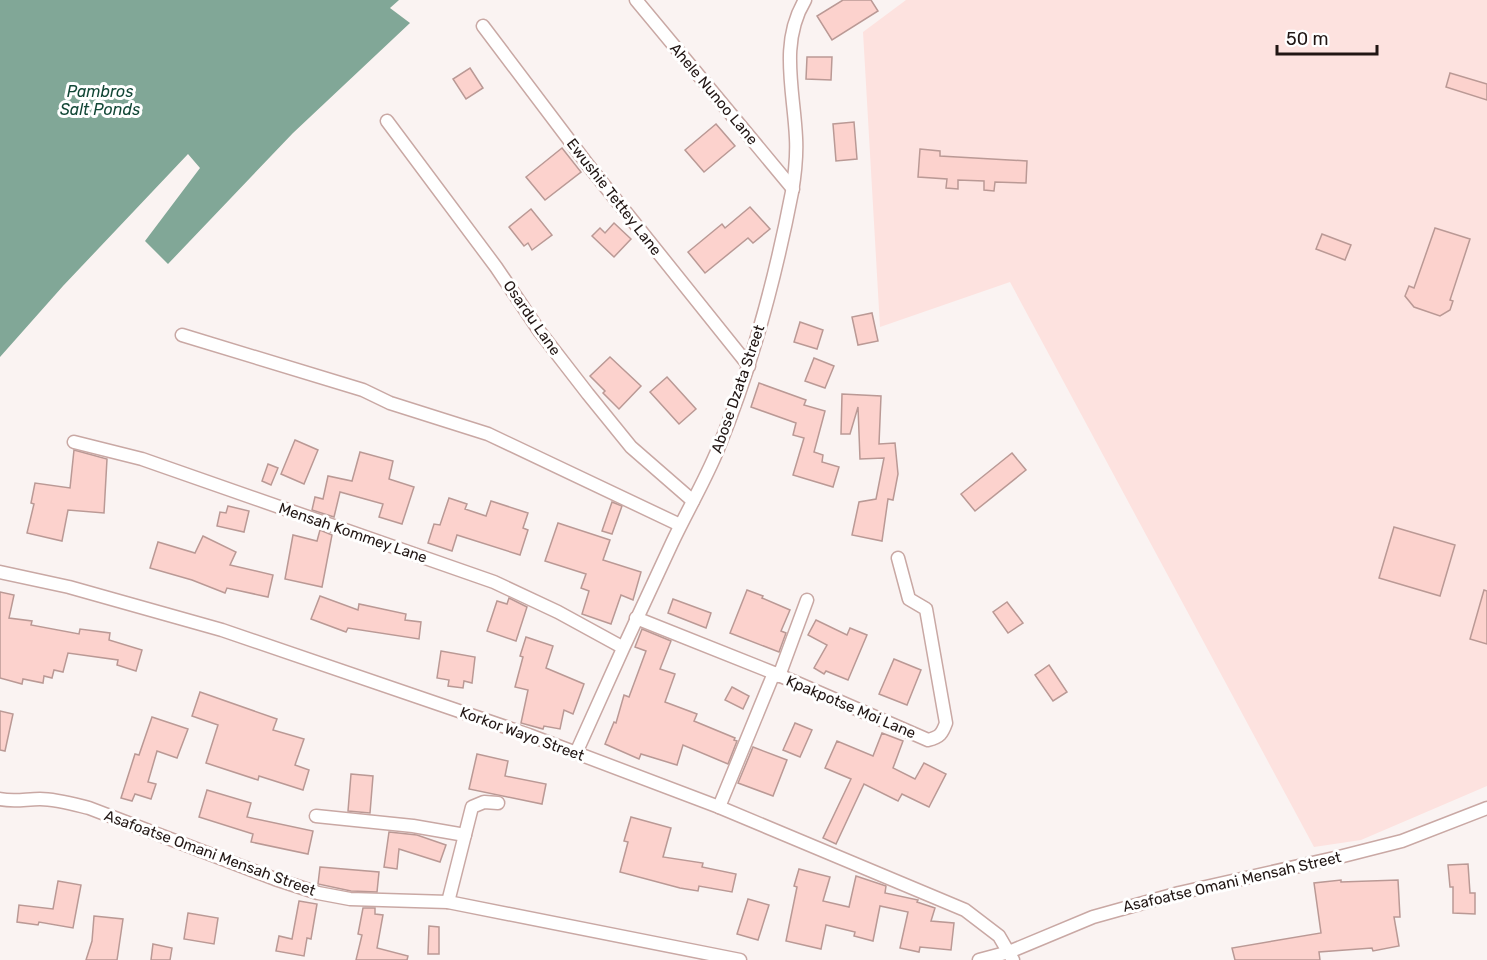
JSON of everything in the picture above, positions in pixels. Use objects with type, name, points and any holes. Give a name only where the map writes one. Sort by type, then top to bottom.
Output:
[{"type":"street","name":"Ahele Nunoo Lane","points":[[636,0],[792,189]]},
{"type":"street","name":"Abose Dzata Street","points":[[576,753],[622,647],[718,451],[749,366],[772,281],[796,166],[796,138],[789,64],[791,36],[805,0]]},
{"type":"street","name":"Ewushie Tettey Lane","points":[[483,26],[588,165],[749,366]]},
{"type":"street","name":"Osardu Lane","points":[[387,121],[496,267],[540,332],[588,394],[632,447],[693,501]]},
{"type":"street","points":[[182,335],[363,390],[390,403],[488,434],[680,525]]},
{"type":"street","name":"Mensah Kommey Lane","points":[[75,442],[142,459],[494,582],[558,612],[622,647]]},
{"type":"street","name":"Kpakpotse Moi Lane","points":[[719,807],[777,675],[928,740],[938,737],[943,732],[946,723],[926,609],[909,599],[898,558]]},
{"type":"street","name":"Korkor Wayo Street","points":[[0,572],[69,587],[222,630],[529,735],[719,807],[965,910],[999,936],[1011,956]]},
{"type":"street","points":[[636,618],[777,675],[807,600]]},
{"type":"street","name":"Asafoatse Omani Mensah Street","points":[[0,799],[26,801],[39,799],[67,802],[88,808],[318,893],[350,899],[447,902],[710,958],[740,960]]},
{"type":"street","points":[[447,902],[472,807],[484,802],[498,803]]},
{"type":"street","name":"Asafoatse Omani Mensah Street","points":[[979,960],[1011,956],[1093,917],[1179,893],[1402,841],[1487,808]]},
{"type":"street","points":[[316,816],[401,825],[465,835]]},
{"type":"shaded area","points":[[906,0],[1487,0],[1487,786],[1361,840],[1314,847],[1010,282],[880,327],[863,32]]},
{"type":"water","name":"Pambros Salt Ponds","points":[[0,0],[399,0],[390,8],[410,23],[293,133],[168,264],[145,241],[200,168],[188,154],[63,286],[0,357]]},
{"type":"building","points":[[843,0],[871,0],[878,11],[832,40],[817,16]]},
{"type":"building","points":[[807,57],[832,57],[831,80],[806,79]]},
{"type":"building","points":[[470,68],[483,88],[466,99],[453,79]]},
{"type":"building","points":[[1450,73],[1487,84],[1487,100],[1446,87]]},
{"type":"building","points":[[854,122],[857,159],[836,161],[833,124]]},
{"type":"building","points":[[716,124],[735,146],[704,172],[685,150]]},
{"type":"building","points":[[562,148],[581,172],[545,200],[526,177]]},
{"type":"building","points":[[920,149],[940,151],[940,156],[1027,161],[1026,183],[995,182],[994,191],[984,190],[984,181],[958,180],[958,189],[946,188],[947,179],[918,177]]},
{"type":"building","points":[[750,207],[770,229],[753,243],[748,238],[705,273],[688,252],[722,224],[725,228]]},
{"type":"building","points":[[531,209],[552,235],[532,250],[528,243],[524,246],[509,227]]},
{"type":"building","points":[[614,223],[631,239],[614,257],[592,236],[600,228],[605,233]]},
{"type":"building","points":[[1435,228],[1470,239],[1450,300],[1453,301],[1450,310],[1440,316],[1414,307],[1405,296],[1409,286],[1414,288]]},
{"type":"building","points":[[1322,234],[1351,245],[1345,260],[1316,249]]},
{"type":"building","points":[[872,313],[878,341],[858,345],[852,317]]},
{"type":"building","points":[[800,322],[823,330],[817,349],[794,342]]},
{"type":"building","points":[[610,357],[641,386],[619,409],[590,376]]},
{"type":"building","points":[[814,358],[834,366],[825,388],[805,381]]},
{"type":"building","points":[[667,377],[696,409],[679,424],[650,392]]},
{"type":"building","points":[[759,383],[806,400],[804,405],[825,411],[814,452],[823,455],[822,462],[839,467],[833,487],[793,475],[804,438],[793,435],[796,423],[751,407]]},
{"type":"building","points":[[842,394],[881,396],[879,444],[895,443],[898,474],[893,500],[888,499],[882,541],[852,535],[859,502],[876,499],[884,458],[860,459],[858,407],[850,434],[841,434]]},
{"type":"building","points":[[295,440],[318,450],[304,484],[281,474]]},
{"type":"building","points":[[74,450],[107,459],[104,513],[68,510],[62,541],[27,533],[34,504],[31,503],[35,483],[70,488]]},
{"type":"building","points":[[360,452],[393,461],[389,479],[414,487],[402,524],[379,517],[383,504],[340,492],[334,517],[312,510],[315,497],[323,499],[328,476],[352,481]]},
{"type":"building","points":[[1012,453],[1026,470],[975,511],[961,494]]},
{"type":"building","points":[[268,464],[278,468],[271,485],[262,481]]},
{"type":"building","points":[[449,498],[467,504],[465,509],[486,516],[491,501],[528,513],[523,528],[528,530],[520,555],[457,535],[452,551],[428,543],[434,524],[440,525]]},
{"type":"building","points":[[612,502],[622,506],[612,534],[602,531]]},
{"type":"building","points":[[228,506],[249,511],[244,532],[217,526],[220,512],[226,513]]},
{"type":"building","points":[[558,523],[610,540],[603,560],[641,572],[633,600],[621,595],[611,624],[582,614],[589,591],[581,588],[586,574],[545,561]]},
{"type":"building","points":[[1394,527],[1455,545],[1440,596],[1379,578]]},
{"type":"building","points":[[320,530],[332,535],[322,587],[285,579],[293,535],[317,541]]},
{"type":"building","points":[[203,536],[236,552],[230,565],[273,575],[268,597],[227,588],[225,593],[192,580],[150,568],[158,542],[195,553]]},
{"type":"building","points":[[747,590],[790,610],[781,631],[786,633],[779,652],[730,633]]},
{"type":"building","points":[[1484,590],[1487,591],[1487,644],[1470,639]]},
{"type":"building","points":[[0,592],[14,595],[9,618],[32,621],[31,625],[79,634],[80,629],[110,633],[109,640],[142,650],[136,671],[117,665],[118,660],[68,653],[63,672],[54,670],[52,678],[44,676],[43,683],[23,679],[22,684],[0,678]]},
{"type":"building","points":[[320,596],[358,610],[359,604],[406,614],[405,620],[421,622],[419,639],[348,628],[346,632],[311,619]]},
{"type":"building","points":[[509,598],[527,607],[516,641],[487,631],[497,601],[507,604]]},
{"type":"building","points":[[673,599],[711,613],[706,628],[668,613]]},
{"type":"building","points":[[1007,602],[1023,623],[1008,633],[993,612]]},
{"type":"building","points":[[816,620],[847,635],[850,628],[867,635],[848,680],[826,671],[824,674],[814,668],[827,645],[808,635]]},
{"type":"building","points":[[642,629],[671,641],[660,669],[675,674],[665,702],[697,714],[694,721],[735,738],[734,740],[737,741],[728,764],[683,745],[677,765],[641,754],[639,759],[605,744],[614,722],[616,723],[624,695],[629,697],[646,651],[635,647]]},
{"type":"building","points":[[526,637],[553,646],[546,668],[584,684],[573,714],[564,710],[560,729],[544,726],[543,729],[521,723],[528,690],[515,687]]},
{"type":"building","points":[[441,651],[475,657],[472,683],[464,681],[463,688],[448,686],[449,680],[437,678]]},
{"type":"building","points":[[894,659],[921,670],[907,705],[879,694]]},
{"type":"building","points":[[1049,665],[1067,692],[1053,701],[1035,675]]},
{"type":"building","points":[[732,687],[749,696],[743,709],[725,700]]},
{"type":"building","points":[[200,692],[277,719],[273,730],[304,739],[295,765],[309,770],[303,790],[259,776],[258,780],[206,763],[218,725],[192,716]]},
{"type":"building","points":[[0,711],[13,714],[5,751],[0,750]]},
{"type":"building","points":[[152,717],[188,729],[177,758],[157,751],[148,782],[156,784],[151,799],[135,794],[132,801],[121,798],[135,754],[139,755]]},
{"type":"building","points":[[795,723],[812,730],[800,757],[783,750]]},
{"type":"building","points":[[882,733],[903,741],[893,768],[915,779],[924,763],[946,774],[929,807],[902,794],[898,801],[864,784],[836,844],[823,838],[851,779],[825,768],[837,741],[873,756]]},
{"type":"building","points":[[753,747],[787,760],[773,796],[738,783]]},
{"type":"building","points":[[477,754],[508,761],[505,776],[546,784],[542,804],[469,789]]},
{"type":"building","points":[[351,774],[373,776],[370,813],[348,811]]},
{"type":"building","points":[[207,790],[251,803],[247,817],[313,831],[308,854],[251,842],[253,834],[199,817]]},
{"type":"building","points":[[631,817],[671,828],[663,857],[703,863],[702,867],[736,874],[732,892],[699,886],[698,891],[680,888],[620,872],[628,842],[624,841]]},
{"type":"building","points":[[389,832],[417,835],[446,845],[440,862],[399,849],[397,869],[384,867]]},
{"type":"building","points":[[1468,864],[1470,893],[1475,893],[1475,914],[1453,913],[1453,887],[1450,887],[1448,865]]},
{"type":"building","points":[[320,867],[379,872],[377,892],[351,891],[318,884]]},
{"type":"building","points":[[799,869],[830,877],[823,901],[849,907],[856,876],[886,886],[885,893],[918,900],[917,902],[935,908],[931,921],[954,923],[951,950],[920,947],[919,952],[900,948],[908,912],[880,906],[873,941],[854,936],[855,932],[826,925],[821,949],[786,941],[797,887],[794,886]]},
{"type":"building","points":[[1341,880],[1341,882],[1398,880],[1400,917],[1394,917],[1399,946],[1373,951],[1372,948],[1319,952],[1320,960],[1235,960],[1232,948],[1321,933],[1314,883]]},
{"type":"building","points":[[58,881],[81,885],[73,928],[39,922],[38,925],[17,922],[19,905],[53,909]]},
{"type":"building","points":[[748,899],[769,905],[758,940],[737,934]]},
{"type":"building","points":[[299,901],[317,904],[311,939],[307,938],[304,956],[276,951],[279,936],[292,939]]},
{"type":"building","points":[[363,908],[375,908],[375,914],[383,915],[377,948],[408,956],[407,960],[356,960],[362,935],[358,934]]},
{"type":"building","points":[[188,913],[218,918],[214,944],[184,939]]},
{"type":"building","points":[[94,916],[123,919],[117,960],[86,960],[92,941]]},
{"type":"building","points":[[429,926],[439,927],[439,954],[428,954]]},
{"type":"building","points":[[153,944],[172,948],[170,960],[151,960]]}]
